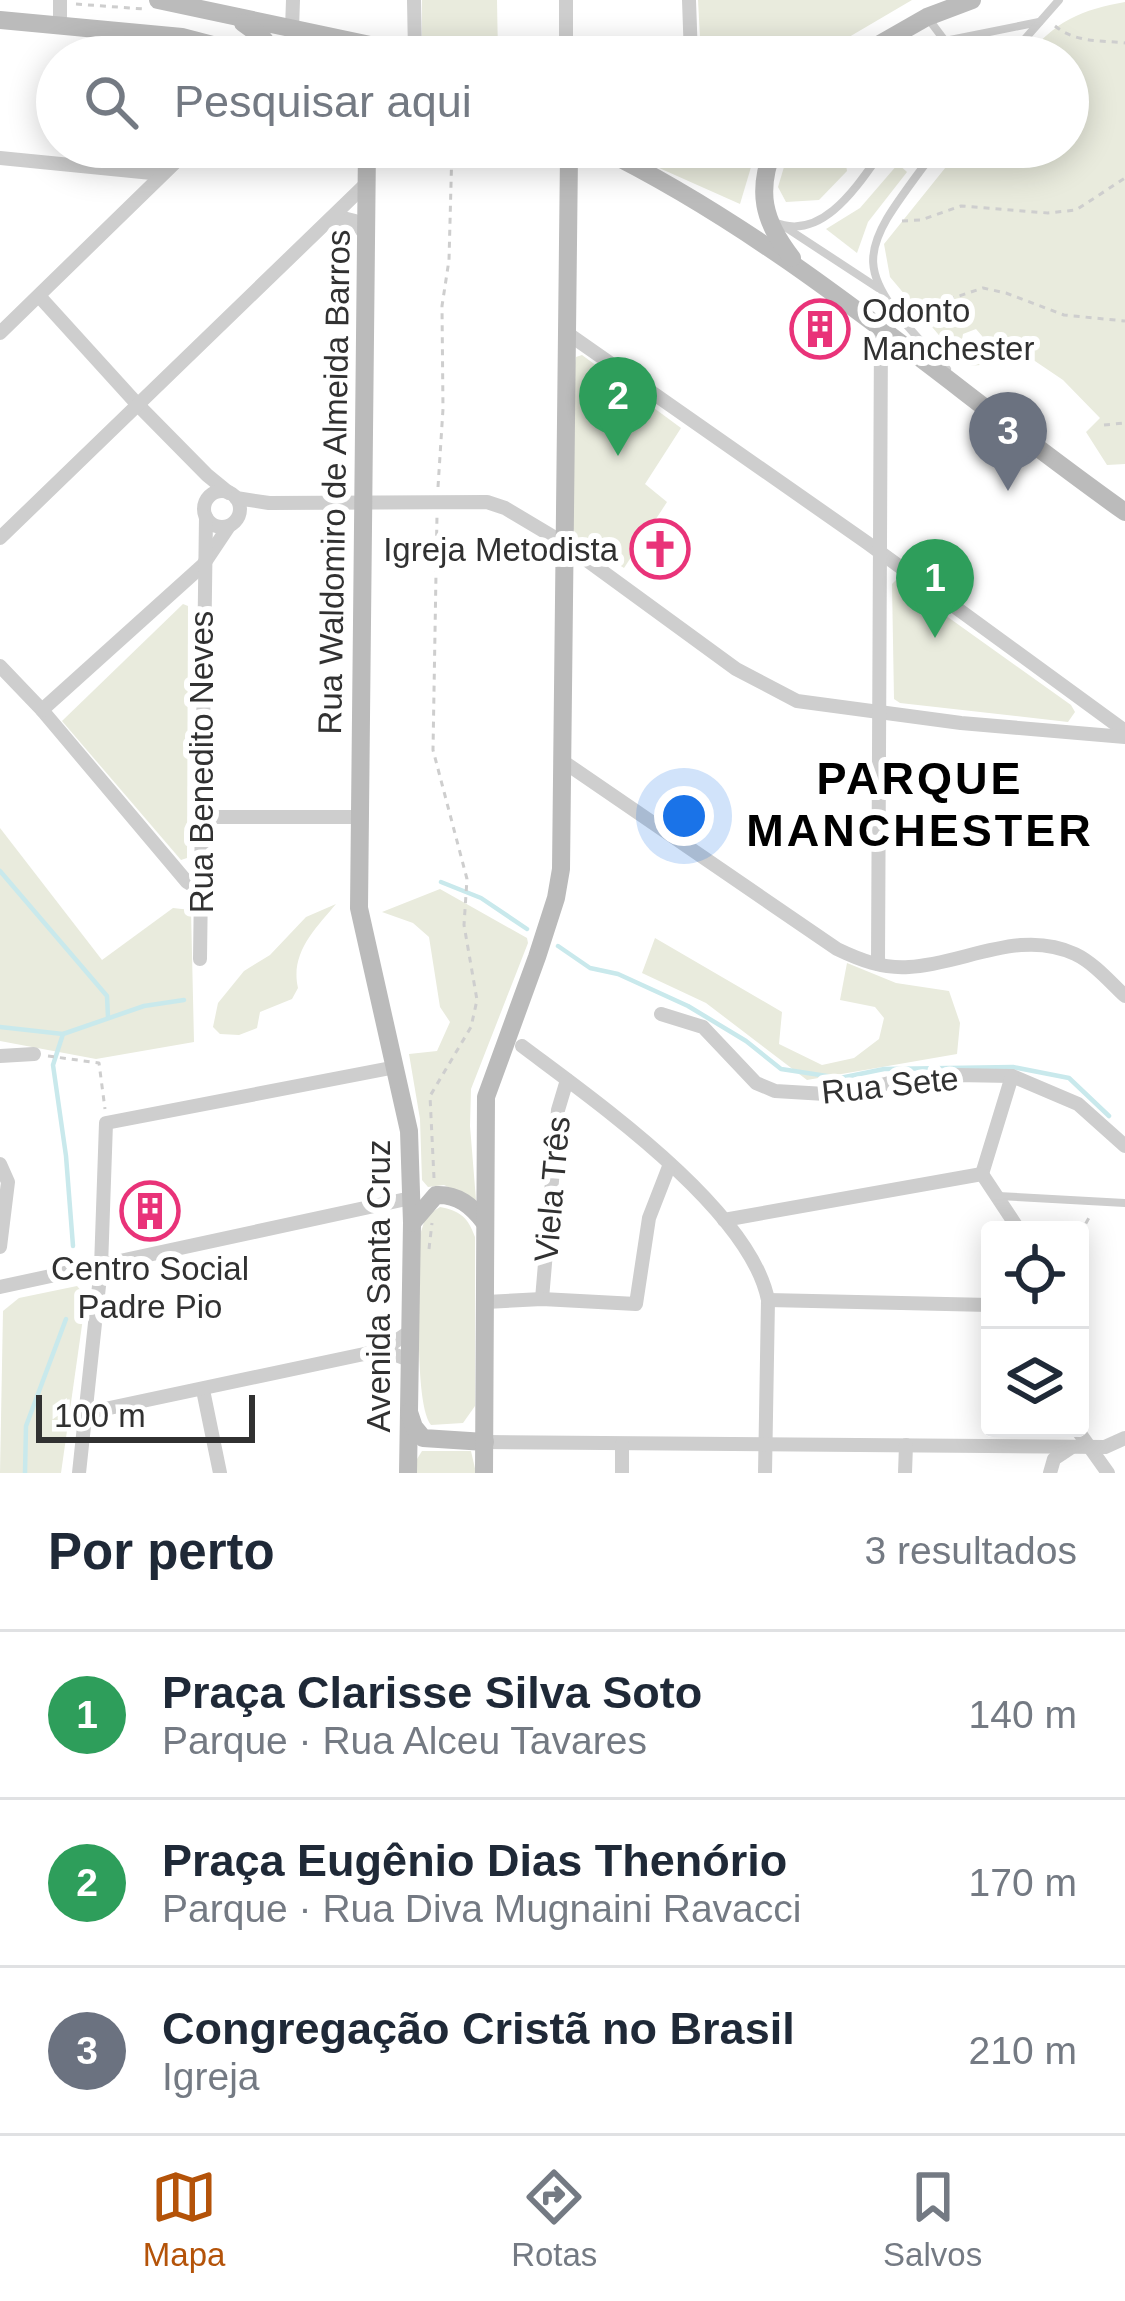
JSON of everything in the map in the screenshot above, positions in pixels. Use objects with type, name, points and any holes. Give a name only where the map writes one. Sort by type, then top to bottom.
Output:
[{"type":"main road","points":[[893,36],[927,16],[972,0]]},
{"type":"main road","points":[[171,1],[336,36]]},
{"type":"main road","points":[[226,14],[261,36]]},
{"type":"main road","points":[[0,20],[162,36]]},
{"type":"main road","name":"Rua Waldomiro de Almeida Barros","points":[[359,817],[367,168]]},
{"type":"main road","points":[[484,1473],[486,1097],[556,898],[561,869],[569,168]]},
{"type":"main road","points":[[634,168],[817,282],[983,407],[1116,499],[1125,512]]},
{"type":"main road","points":[[767,168],[763,182],[775,223],[793,260],[817,282]]},
{"type":"main road","name":"Avenida Santa Cruz","points":[[359,817],[359,908],[409,1131],[408,1473]]},
{"type":"main road","points":[[412,1198],[436,1195],[461,1200],[485,1223]]},
{"type":"main road","points":[[412,1223],[436,1195]]},
{"type":"main road","points":[[408,1408],[423,1438],[485,1442]]},
{"type":"main road","points":[[423,1438],[459,1436],[485,1409]]},
{"type":"street","points":[[60,0],[60,26]]},
{"type":"street","points":[[292,28],[293,0]]},
{"type":"street","points":[[414,0],[422,36]]},
{"type":"street","points":[[566,0],[566,36]]},
{"type":"street","points":[[689,0],[690,36]]},
{"type":"street","points":[[0,158],[36,162]]},
{"type":"street","points":[[101,168],[162,174]]},
{"type":"street","points":[[0,333],[168,168]]},
{"type":"street","points":[[0,538],[367,182]]},
{"type":"street","points":[[328,223],[343,218],[355,221],[367,237]]},
{"type":"street","points":[[39,296],[138,406],[233,495],[240,514],[229,526],[213,525],[203,482],[190,458]]},
{"type":"street","points":[[878,964],[881,331]]},
{"type":"street","points":[[567,333],[878,552],[1125,734]]},
{"type":"street","points":[[880,363],[895,350],[907,350]]},
{"type":"street","points":[[206,509],[218,491],[269,503],[487,502],[562,542],[736,669],[797,701],[1125,734]]},
{"type":"street","name":"Rua Benedito Neves","points":[[200,959],[206,509]]},
{"type":"street","name":"Rua Benedito Neves","points":[[203,565],[229,526]]},
{"type":"street","points":[[42,710],[203,565]]},
{"type":"street","points":[[0,667],[187,882],[200,889]]},
{"type":"street","points":[[561,760],[837,950],[878,964],[914,967],[1020,945],[1056,948],[1076,955],[1125,996]]},
{"type":"street","points":[[200,817],[359,817]]},
{"type":"street","name":"Rua Sete","points":[[661,1014],[703,1027],[756,1083],[776,1091],[842,1095],[936,1077],[1012,1076],[1078,1104],[1125,1146]]},
{"type":"street","points":[[522,1046],[670,1165],[724,1220],[764,1280],[765,1473]]},
{"type":"street","points":[[0,1056],[42,1055]]},
{"type":"street","points":[[79,1473],[101,1267],[106,1123],[396,1067]]},
{"type":"street","points":[[1012,1076],[982,1174],[1012,1221]]},
{"type":"street","name":"Viela Três","points":[[542,1299],[558,1110],[567,1080]]},
{"type":"street","points":[[0,1165],[8,1182],[0,1247]]},
{"type":"street","points":[[485,1302],[542,1299],[636,1304],[650,1218],[670,1165]]},
{"type":"street","points":[[724,1220],[982,1174]]},
{"type":"street","points":[[0,1287],[412,1198]]},
{"type":"street","points":[[767,1300],[981,1305]]},
{"type":"street","points":[[86,1413],[383,1350],[410,1332]]},
{"type":"street","points":[[383,1350],[409,1360]]},
{"type":"street","points":[[202,1390],[220,1473]]},
{"type":"street","points":[[1083,1437],[1108,1473]]},
{"type":"street","points":[[485,1442],[1105,1447],[1125,1438]]},
{"type":"street","points":[[622,1444],[622,1473]]},
{"type":"street","points":[[905,1473],[906,1444]]},
{"type":"street","points":[[1034,1445],[1049,1473]]},
{"type":"street","points":[[1049,1473],[1054,1459],[1072,1447]]},
{"type":"lane","points":[[1028,36],[1059,0]]},
{"type":"lane","points":[[927,16],[941,36]]},
{"type":"lane","points":[[968,36],[1042,20]]},
{"type":"lane","points":[[775,223],[803,225],[841,205],[869,168]]},
{"type":"lane","points":[[922,168],[882,222],[870,254],[880,290],[898,315],[983,407]]},
{"type":"lane","points":[[775,223],[880,290]]},
{"type":"lane","points":[[996,1196],[1125,1203]]},
{"type":"path","points":[[77,4],[119,7]]},
{"type":"path","points":[[1042,20],[1078,36]]},
{"type":"path","points":[[1089,38],[1125,44]]},
{"type":"path","points":[[882,222],[921,220],[961,206],[1048,213],[1076,210],[1125,178]]},
{"type":"path","points":[[898,315],[983,288],[1064,315],[1125,321]]},
{"type":"path","points":[[1105,425],[1125,423]]},
{"type":"path","points":[[464,925],[467,879]]},
{"type":"path","points":[[42,1055],[99,1063],[106,1123]]},
{"type":"path","points":[[1087,1221],[1097,1202]]},
{"type":"shaded area","points":[[422,0],[497,0],[498,36],[422,36]]},
{"type":"shaded area","points":[[698,0],[912,0],[851,36],[700,36]]},
{"type":"shaded area","points":[[1125,2],[1125,464],[1107,465],[1086,432],[1100,418],[1063,380],[1026,355],[988,343],[976,329],[963,334],[962,345],[980,365],[970,366],[959,359],[890,277],[884,244],[945,168],[1089,168],[1089,36],[1046,36],[1096,9]]},
{"type":"shaded area","points":[[659,168],[751,168],[740,204]]},
{"type":"shaded area","points":[[784,168],[846,168],[819,200],[786,202],[778,187]]},
{"type":"shaded area","points":[[895,168],[907,172],[868,222],[857,253],[826,229],[860,208]]},
{"type":"shaded area","points":[[582,355],[681,428],[645,484],[667,502],[624,568],[579,540],[572,527],[574,368],[576,357]]},
{"type":"shaded area","points":[[896,580],[1071,705],[1075,712],[1068,722],[894,699],[892,584]]},
{"type":"shaded area","points":[[183,604],[188,606],[187,858],[181,860],[62,721]]},
{"type":"shaded area","points":[[0,828],[102,960],[173,908],[191,910],[194,1042],[96,1059],[0,1041]]},
{"type":"shaded area","points":[[440,889],[527,938],[528,943],[471,1089],[476,1200],[444,1185],[428,1187],[422,1180],[420,1119],[409,1054],[437,1051],[450,1022],[440,1007],[429,937],[413,923],[382,912]]},
{"type":"shaded area","points":[[336,904],[301,953],[298,988],[292,999],[260,1012],[257,1028],[239,1035],[220,1034],[213,1027],[218,1003],[244,971],[270,955],[306,917]]},
{"type":"shaded area","points":[[655,938],[782,1012],[779,1044],[822,1065],[854,1058],[879,1039],[884,1018],[875,1007],[840,1000],[847,963],[896,983],[949,991],[960,1023],[957,1054],[807,1080],[706,1003],[642,973]]},
{"type":"shaded area","points":[[440,1207],[462,1216],[475,1237],[475,1406],[463,1423],[431,1425],[420,1365],[420,1235],[426,1216]]},
{"type":"shaded area","points":[[77,1286],[83,1293],[84,1311],[61,1473],[0,1473],[3,1311],[19,1298]]},
{"type":"shaded area","points":[[422,1451],[471,1451],[476,1473],[416,1473]]},
{"type":"waterway","points":[[0,871],[107,996],[108,1017]]},
{"type":"waterway","points":[[441,882],[481,898],[527,929]]},
{"type":"waterway","points":[[558,946],[590,968],[618,974],[688,1006],[781,1069],[840,1078],[884,1069],[1013,1067],[1069,1078],[1109,1116]]},
{"type":"waterway","points":[[0,1027],[63,1034],[144,1006],[184,1000]]},
{"type":"waterway","points":[[63,1034],[53,1065],[73,1246]]},
{"type":"waterway","points":[[25,1473],[26,1426],[66,1319]]},
{"type":"place","name":"Odonto Manchester","points":[[820,329]]},
{"type":"place","name":"Praça Eugênio Dias Thenório","points":[[618,456]]},
{"type":"place","name":"Congregação Cristã no Brasil","points":[[1008,491]]},
{"type":"place","name":"Igreja Metodista","points":[[660,549]]},
{"type":"place","name":"Praça Clarisse Silva Soto","points":[[935,638]]},
{"type":"place","name":"Centro Social Padre Pio","points":[[150,1211]]},
{"type":"district","name":"PARQUE MANCHESTER","points":[[920,804]]}]
